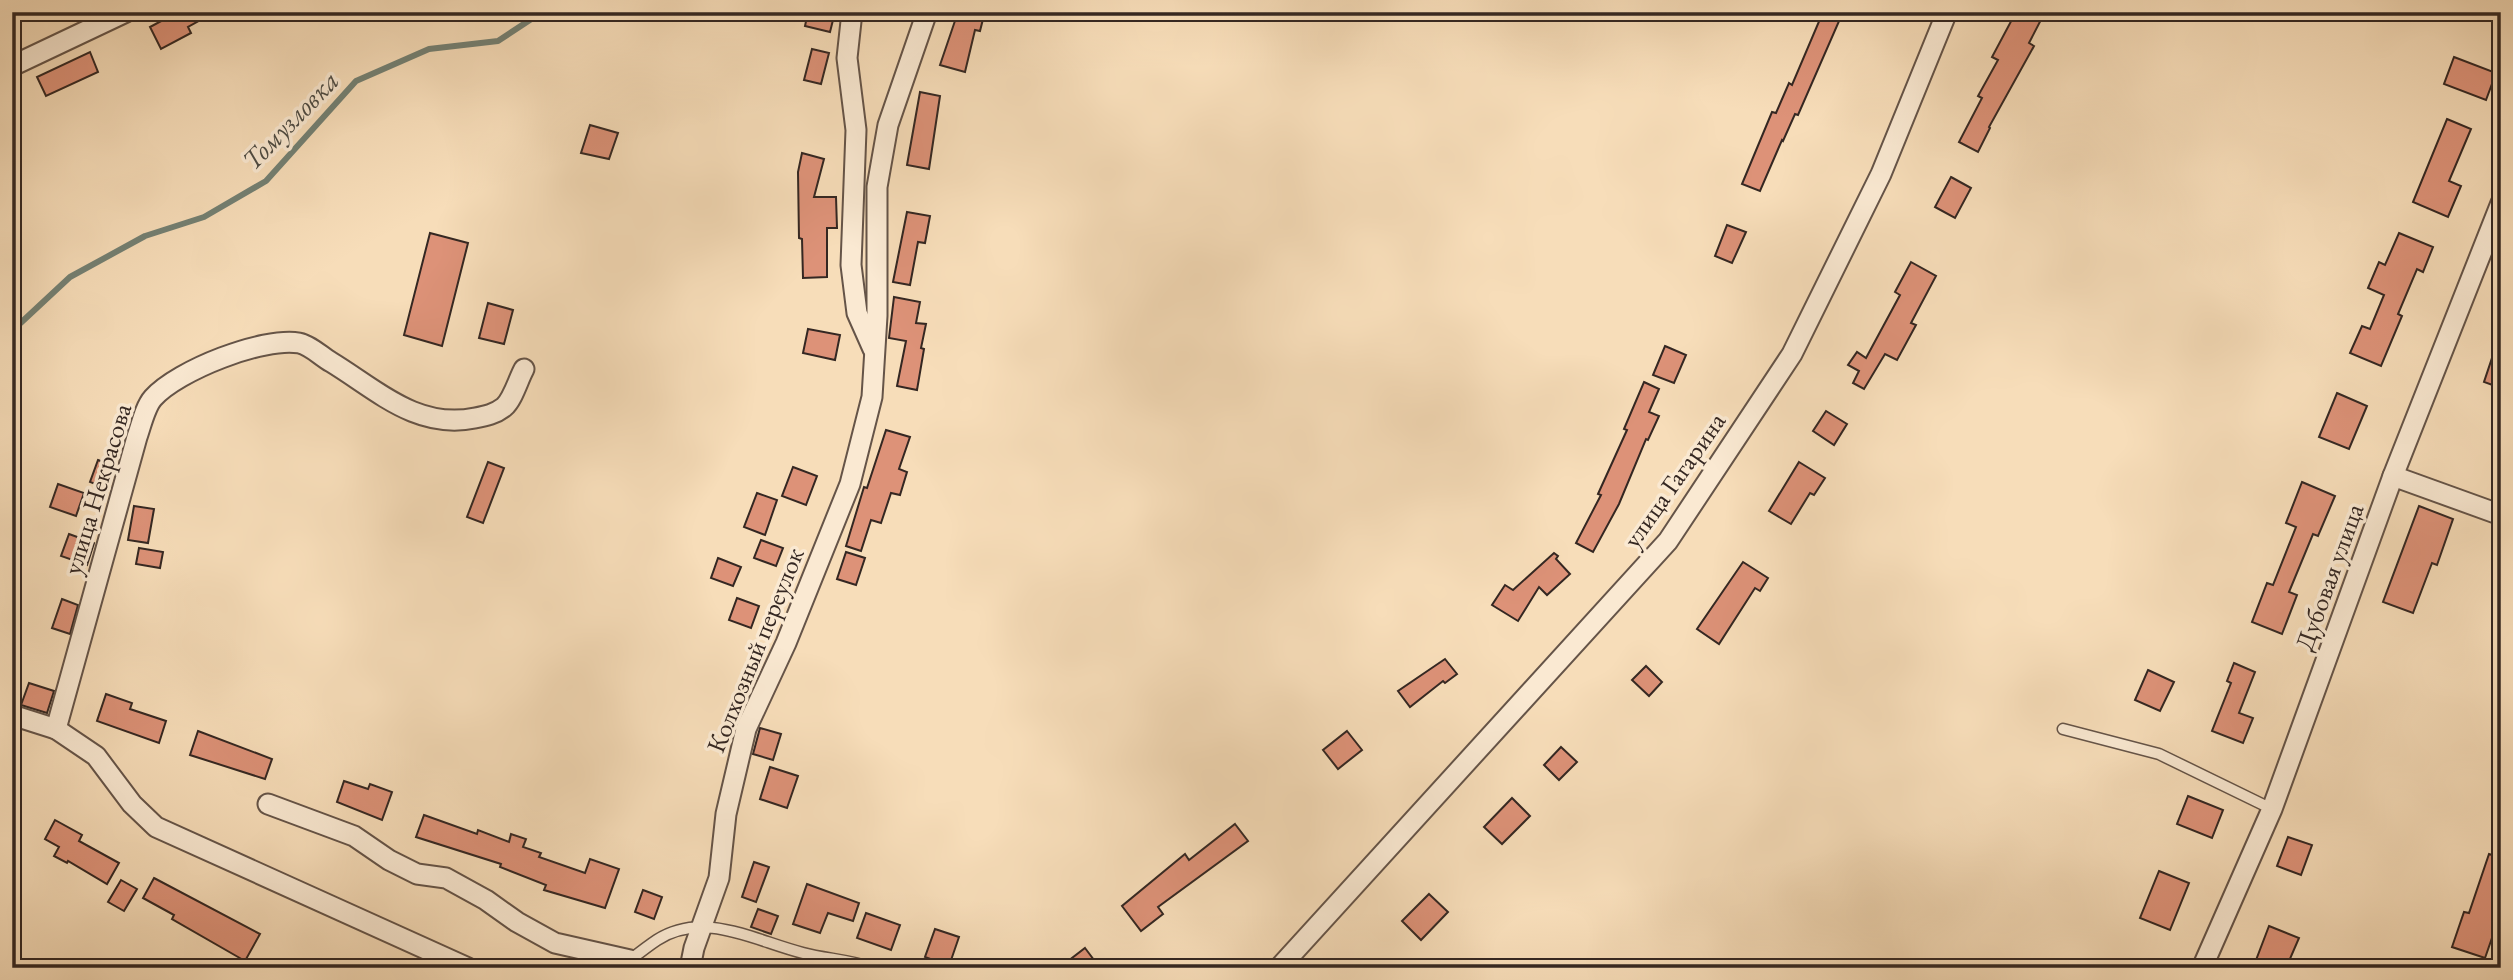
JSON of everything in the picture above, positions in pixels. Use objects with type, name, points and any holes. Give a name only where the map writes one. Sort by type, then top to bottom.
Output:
[{"type":"street","points":[[12,66],[126,12]]},
{"type":"street","name":"Колхозный переулок","points":[[852,12],[847,58],[856,130],[851,265],[857,313],[875,353]]},
{"type":"street","name":"Колхозный переулок","points":[[690,968],[719,878],[726,814],[746,729],[786,643],[850,484],[872,397],[877,316],[877,187],[888,124],[927,12]]},
{"type":"street","name":"улица Гагарина","points":[[1279,968],[1668,541],[1792,354],[1881,174],[1947,12]]},
{"type":"street","name":"Дубовая улица","points":[[2202,968],[2272,809],[2393,476],[2501,203]]},
{"type":"street","name":"улица Некрасова","points":[[56,729],[137,437],[152,399],[175,381],[215,359],[265,345],[301,343],[350,373],[394,405],[439,421],[462,421],[491,415],[507,405],[524,369]]},
{"type":"street","points":[[2393,476],[2501,515]]},
{"type":"street","points":[[12,715],[56,729],[96,756],[132,804],[156,827],[468,968]]},
{"type":"street","points":[[268,804],[354,836],[389,860],[417,874],[446,878],[555,943],[632,964]]},
{"type":"lane","points":[[2063,729],[2159,754],[2272,809]]},
{"type":"lane","points":[[632,964],[659,939],[681,930],[702,926],[730,930],[803,953],[873,968]]},
{"type":"building","points":[[178,12],[215,12],[188,27],[191,33],[161,49],[150,27]]},
{"type":"building","points":[[808,12],[835,12],[830,32],[805,26]]},
{"type":"building","points":[[958,12],[984,15],[980,31],[975,30],[965,72],[940,65]]},
{"type":"building","points":[[1823,12],[1843,12],[1798,115],[1795,114],[1782,140],[1760,191],[1742,184],[1772,112],[1776,113],[1789,83],[1792,85]]},
{"type":"building","points":[[2016,12],[2045,12],[2029,43],[2034,46],[1978,152],[1959,142],[1982,98],[1978,96],[1998,60],[1992,57]]},
{"type":"building","points":[[812,49],[829,53],[821,84],[804,80]]},
{"type":"building","points":[[90,52],[98,72],[46,96],[37,77]]},
{"type":"building","points":[[2454,57],[2496,73],[2486,100],[2444,84]]},
{"type":"building","points":[[920,92],[940,96],[929,169],[907,165]]},
{"type":"building","points":[[2447,119],[2471,129],[2449,181],[2461,186],[2448,217],[2413,202]]},
{"type":"building","points":[[590,125],[618,133],[609,159],[581,153]]},
{"type":"building","points":[[802,153],[824,159],[814,197],[836,197],[837,228],[827,228],[827,277],[803,278],[802,239],[799,238],[798,172]]},
{"type":"building","points":[[1951,177],[1971,188],[1955,218],[1935,207]]},
{"type":"building","points":[[907,212],[930,216],[925,243],[918,242],[910,285],[893,282]]},
{"type":"building","points":[[1727,225],[1746,232],[1732,263],[1715,256]]},
{"type":"building","points":[[430,233],[468,243],[442,346],[404,335]]},
{"type":"building","points":[[2399,233],[2433,247],[2423,272],[2417,269],[2398,314],[2402,316],[2381,366],[2350,353],[2362,326],[2370,329],[2384,295],[2368,288],[2379,262],[2385,265]]},
{"type":"building","points":[[1911,262],[1936,276],[1911,323],[1916,325],[1897,360],[1885,354],[1864,389],[1853,383],[1859,371],[1848,365],[1857,352],[1866,358],[1900,295],[1895,292]]},
{"type":"building","points":[[894,297],[920,302],[916,323],[926,324],[917,390],[897,386],[906,341],[889,338]]},
{"type":"building","points":[[488,303],[513,310],[504,344],[479,338]]},
{"type":"building","points":[[808,329],[840,335],[835,360],[803,353]]},
{"type":"building","points":[[2498,340],[2501,341],[2501,388],[2484,382]]},
{"type":"building","points":[[1665,346],[1686,355],[1674,383],[1653,375]]},
{"type":"building","points":[[1644,382],[1659,389],[1649,412],[1659,416],[1648,440],[1646,439],[1619,504],[1593,552],[1576,543],[1601,495],[1598,494],[1627,430],[1624,429]]},
{"type":"building","points":[[2337,393],[2367,406],[2349,449],[2319,437]]},
{"type":"building","points":[[1826,411],[1847,424],[1834,445],[1813,431]]},
{"type":"building","points":[[886,430],[910,437],[899,469],[907,472],[900,495],[891,493],[881,523],[871,520],[861,551],[846,546],[864,487],[867,488]]},
{"type":"building","points":[[98,460],[114,466],[106,488],[90,482]]},
{"type":"building","points":[[488,462],[504,468],[483,523],[467,517]]},
{"type":"building","points":[[1799,462],[1825,478],[1814,495],[1810,493],[1791,524],[1769,511]]},
{"type":"building","points":[[793,467],[817,476],[806,505],[782,496]]},
{"type":"building","points":[[2302,482],[2335,496],[2318,536],[2313,534],[2289,592],[2297,595],[2282,634],[2252,622],[2267,583],[2273,585],[2296,527],[2286,523]]},
{"type":"building","points":[[58,484],[84,493],[76,516],[50,507]]},
{"type":"building","points":[[757,493],[777,500],[765,535],[744,527]]},
{"type":"building","points":[[134,506],[154,509],[148,543],[128,540]]},
{"type":"building","points":[[2419,506],[2453,519],[2437,565],[2432,563],[2413,613],[2383,602]]},
{"type":"building","points":[[69,534],[94,543],[87,565],[61,556]]},
{"type":"building","points":[[761,540],[783,548],[776,566],[754,558]]},
{"type":"building","points":[[139,548],[163,552],[160,568],[136,564]]},
{"type":"building","points":[[846,552],[865,558],[856,585],[837,579]]},
{"type":"building","points":[[1554,553],[1570,574],[1547,595],[1539,587],[1518,621],[1492,605],[1505,585],[1513,590]]},
{"type":"building","points":[[718,558],[741,567],[733,586],[711,578]]},
{"type":"building","points":[[1743,562],[1768,578],[1760,591],[1755,588],[1719,644],[1697,629]]},
{"type":"building","points":[[737,598],[759,606],[751,628],[729,620]]},
{"type":"building","points":[[62,599],[78,605],[70,634],[52,628]]},
{"type":"building","points":[[1445,659],[1457,674],[1445,683],[1443,681],[1410,707],[1398,691]]},
{"type":"building","points":[[2234,663],[2255,672],[2239,713],[2253,718],[2243,743],[2212,731],[2231,683],[2227,681]]},
{"type":"building","points":[[1646,666],[1662,682],[1649,696],[1632,680]]},
{"type":"building","points":[[2148,670],[2174,682],[2160,711],[2135,700]]},
{"type":"building","points":[[29,683],[54,691],[47,713],[21,705]]},
{"type":"building","points":[[106,694],[132,703],[130,709],[166,721],[159,743],[97,721]]},
{"type":"building","points":[[760,728],[781,734],[773,760],[753,754]]},
{"type":"building","points":[[198,731],[272,759],[265,779],[190,755]]},
{"type":"building","points":[[1347,731],[1362,750],[1338,769],[1323,750]]},
{"type":"building","points":[[1561,747],[1577,762],[1559,780],[1544,765]]},
{"type":"building","points":[[770,767],[798,776],[787,808],[760,799]]},
{"type":"building","points":[[344,781],[368,789],[370,784],[392,792],[382,820],[337,802]]},
{"type":"building","points":[[2188,796],[2223,810],[2212,838],[2177,824]]},
{"type":"building","points":[[1512,798],[1530,816],[1502,844],[1484,827]]},
{"type":"building","points":[[424,815],[509,842],[511,834],[526,839],[523,847],[541,853],[539,857],[585,873],[590,859],[619,869],[605,908],[544,890],[546,885],[500,867],[501,864],[416,837]]},
{"type":"building","points":[[55,820],[82,835],[79,841],[119,863],[107,884],[68,861],[67,863],[54,856],[59,847],[45,839]]},
{"type":"building","points":[[1235,824],[1248,841],[1158,907],[1163,914],[1141,931],[1122,906],[1185,854],[1189,860]]},
{"type":"building","points":[[2288,837],[2312,845],[2301,875],[2277,866]]},
{"type":"building","points":[[2489,854],[2501,858],[2501,912],[2485,958],[2452,947],[2464,912],[2469,913]]},
{"type":"building","points":[[754,862],[769,867],[756,902],[742,897]]},
{"type":"building","points":[[2159,871],[2189,883],[2170,930],[2140,918]]},
{"type":"building","points":[[154,878],[260,934],[245,961],[172,919],[174,915],[143,898]]},
{"type":"building","points":[[121,880],[137,889],[124,911],[108,902]]},
{"type":"building","points":[[807,884],[859,903],[853,921],[828,913],[820,933],[793,924]]},
{"type":"building","points":[[643,890],[662,897],[654,919],[635,912]]},
{"type":"building","points":[[1429,894],[1448,912],[1421,940],[1402,921]]},
{"type":"building","points":[[758,909],[778,916],[771,934],[751,927]]},
{"type":"building","points":[[866,913],[900,925],[891,950],[857,938]]},
{"type":"building","points":[[2269,926],[2299,938],[2286,968],[2253,968]]},
{"type":"building","points":[[935,929],[959,937],[949,966],[925,957]]},
{"type":"building","points":[[1085,948],[1100,968],[1059,968]]},
{"type":"waterway","name":"Томузловка","points":[[12,331],[70,277],[145,236],[204,217],[266,181],[356,81],[429,49],[498,41],[542,12]]}]
